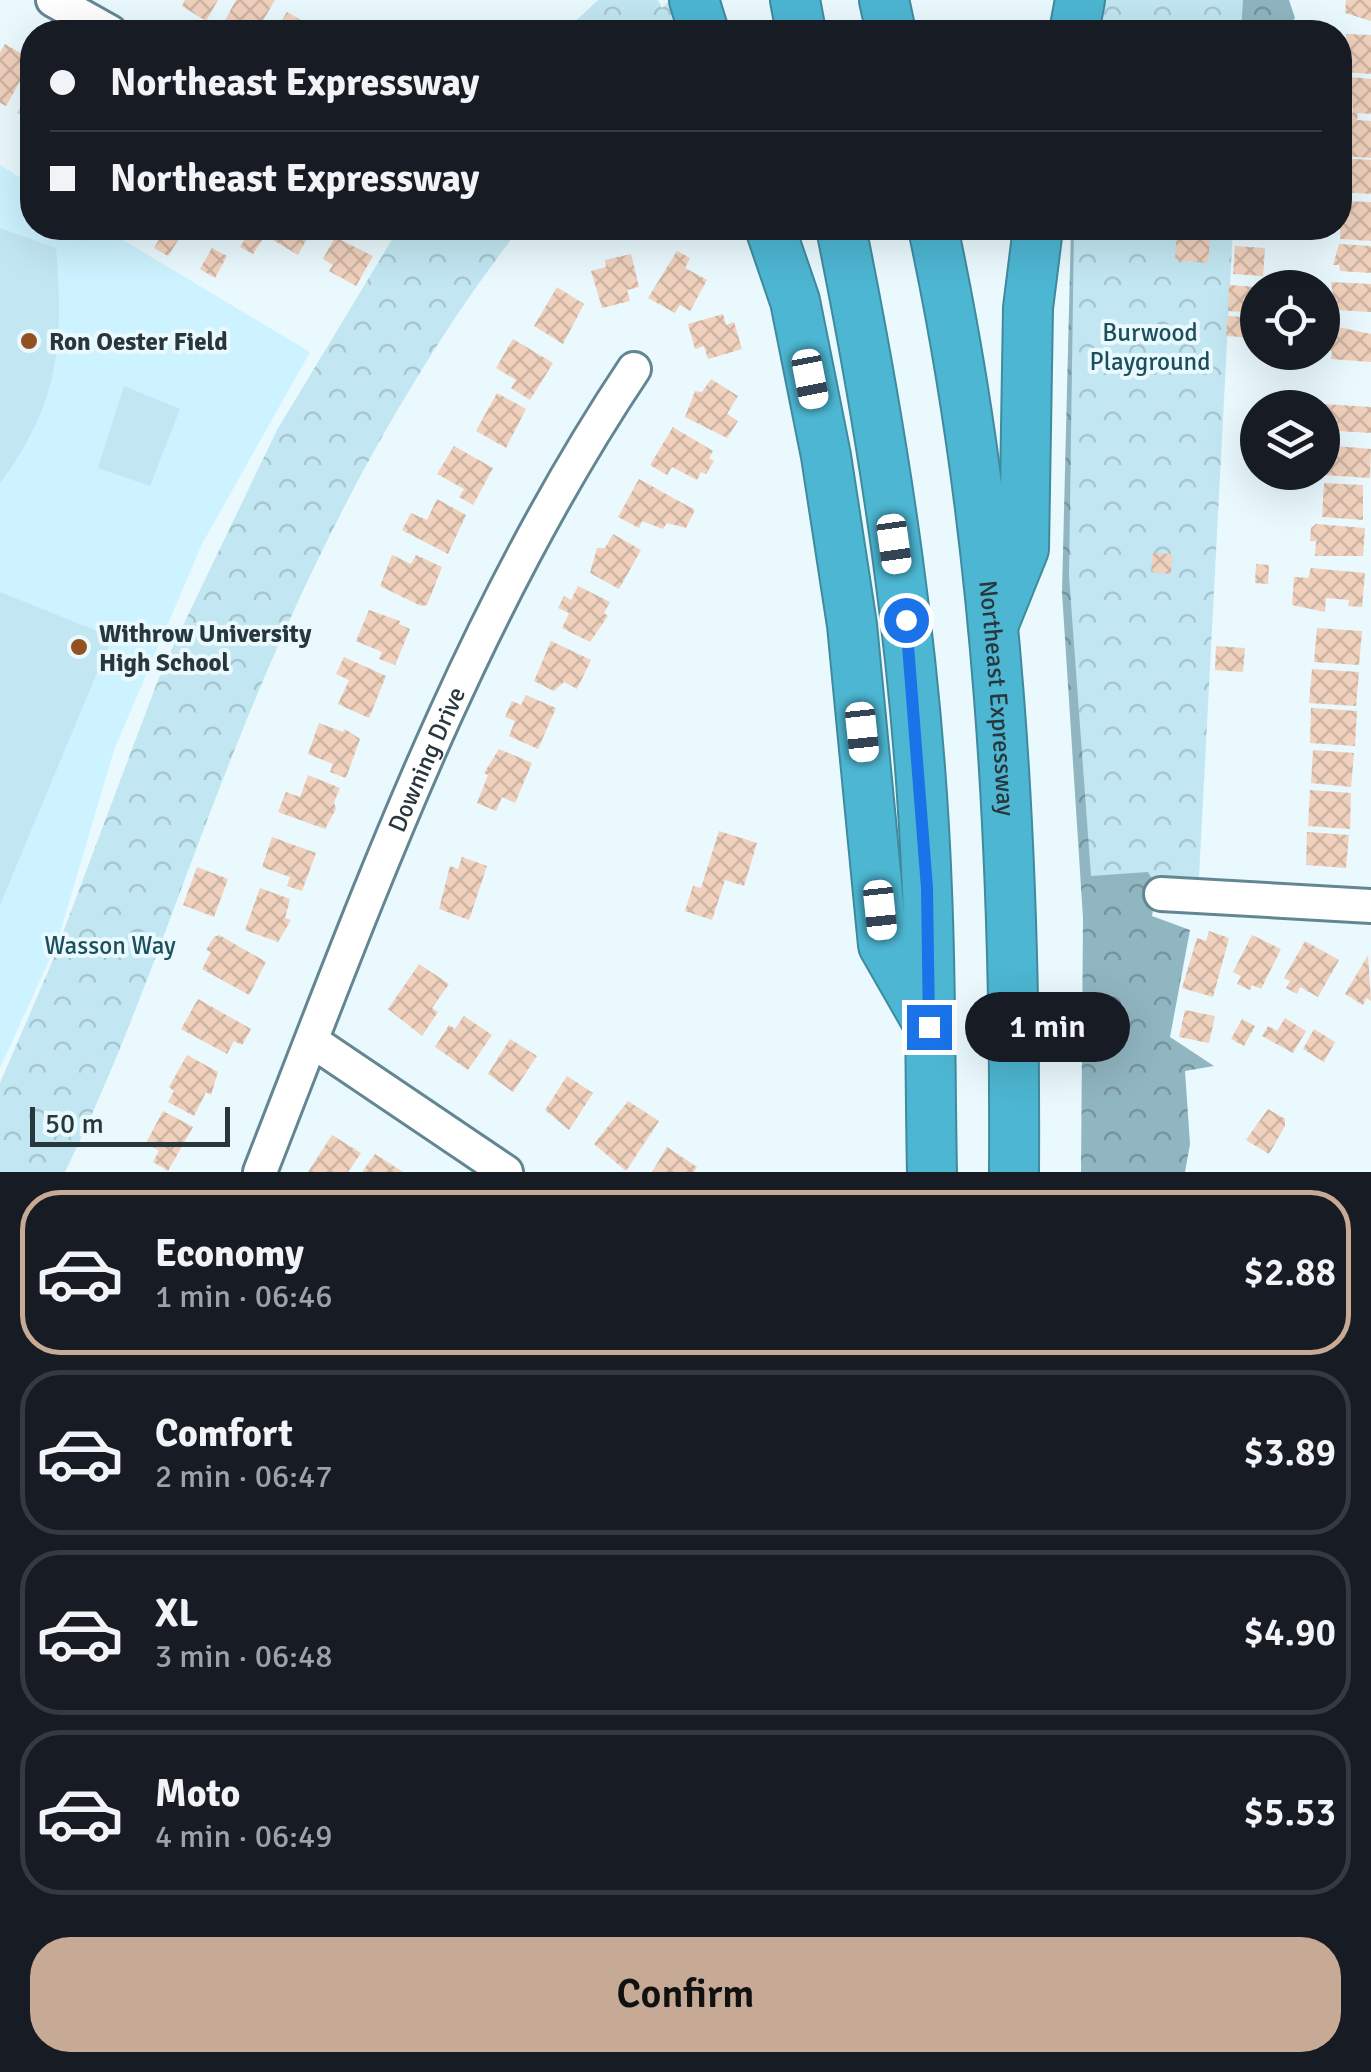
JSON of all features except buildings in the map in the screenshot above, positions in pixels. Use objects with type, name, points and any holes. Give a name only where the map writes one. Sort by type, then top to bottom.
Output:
[{"type":"highway","points":[[774,240],[794,302],[826,456],[852,625],[884,945],[929,1027]]},
{"type":"highway","points":[[843,240],[867,355],[906,620],[927,888],[932,1172]]},
{"type":"highway","name":"Northeast Expressway","points":[[936,240],[947,294],[992,629],[1010,926],[1014,1172]]},
{"type":"highway","points":[[992,629],[1024,549],[1028,308],[1036,240]]},
{"type":"street","points":[[53,0],[89,20]]},
{"type":"street","name":"Downing Drive","points":[[260,1172],[413,784],[486,622],[546,511],[634,369]]},
{"type":"street","points":[[1161,894],[1371,906]]},
{"type":"street","points":[[312,1041],[506,1172]]},
{"type":"shaded area","name":"Withrow University High School","points":[[0,165],[20,178],[20,240],[123,240],[310,352],[202,544],[114,750],[57,943],[0,1068]]},
{"type":"green space","points":[[598,0],[658,0],[662,8],[670,0],[699,0],[680,20],[577,20]]},
{"type":"green space","points":[[1105,0],[1243,0],[1242,20],[1102,20]]},
{"type":"green space","points":[[1239,0],[1289,0],[1295,18],[1293,20],[1241,20]]},
{"type":"green space","name":"Ron Oester Field","points":[[0,228],[20,235],[20,240],[56,248],[59,314],[46,399],[20,454],[0,483]]},
{"type":"green space","name":"Wasson Way","points":[[392,240],[511,240],[435,348],[360,476],[327,542],[265,676],[134,1013],[65,1172],[0,1172],[0,1083],[50,967],[163,667],[277,430]]},
{"type":"green space","points":[[1071,240],[1085,240],[1159,878],[1152,916],[1190,930],[1170,1037],[1214,1066],[1185,1071],[1190,1144],[1185,1172],[1081,1172],[1083,918],[1062,592]]},
{"type":"green space","name":"Burwood Playground","points":[[1074,240],[1232,240],[1198,896],[1161,894],[1148,872],[1091,876],[1069,576]]},
{"type":"green space","points":[[124,386],[180,409],[150,486],[98,468]]},
{"type":"green space","points":[[0,592],[112,637],[0,905]]},
{"type":"place","name":"Ron Oester Field","points":[[29,341]]},
{"type":"place","name":"Withrow University High School","points":[[79,647]]},
{"type":"route","points":[[906,620],[927,888],[929,1027]]}]
